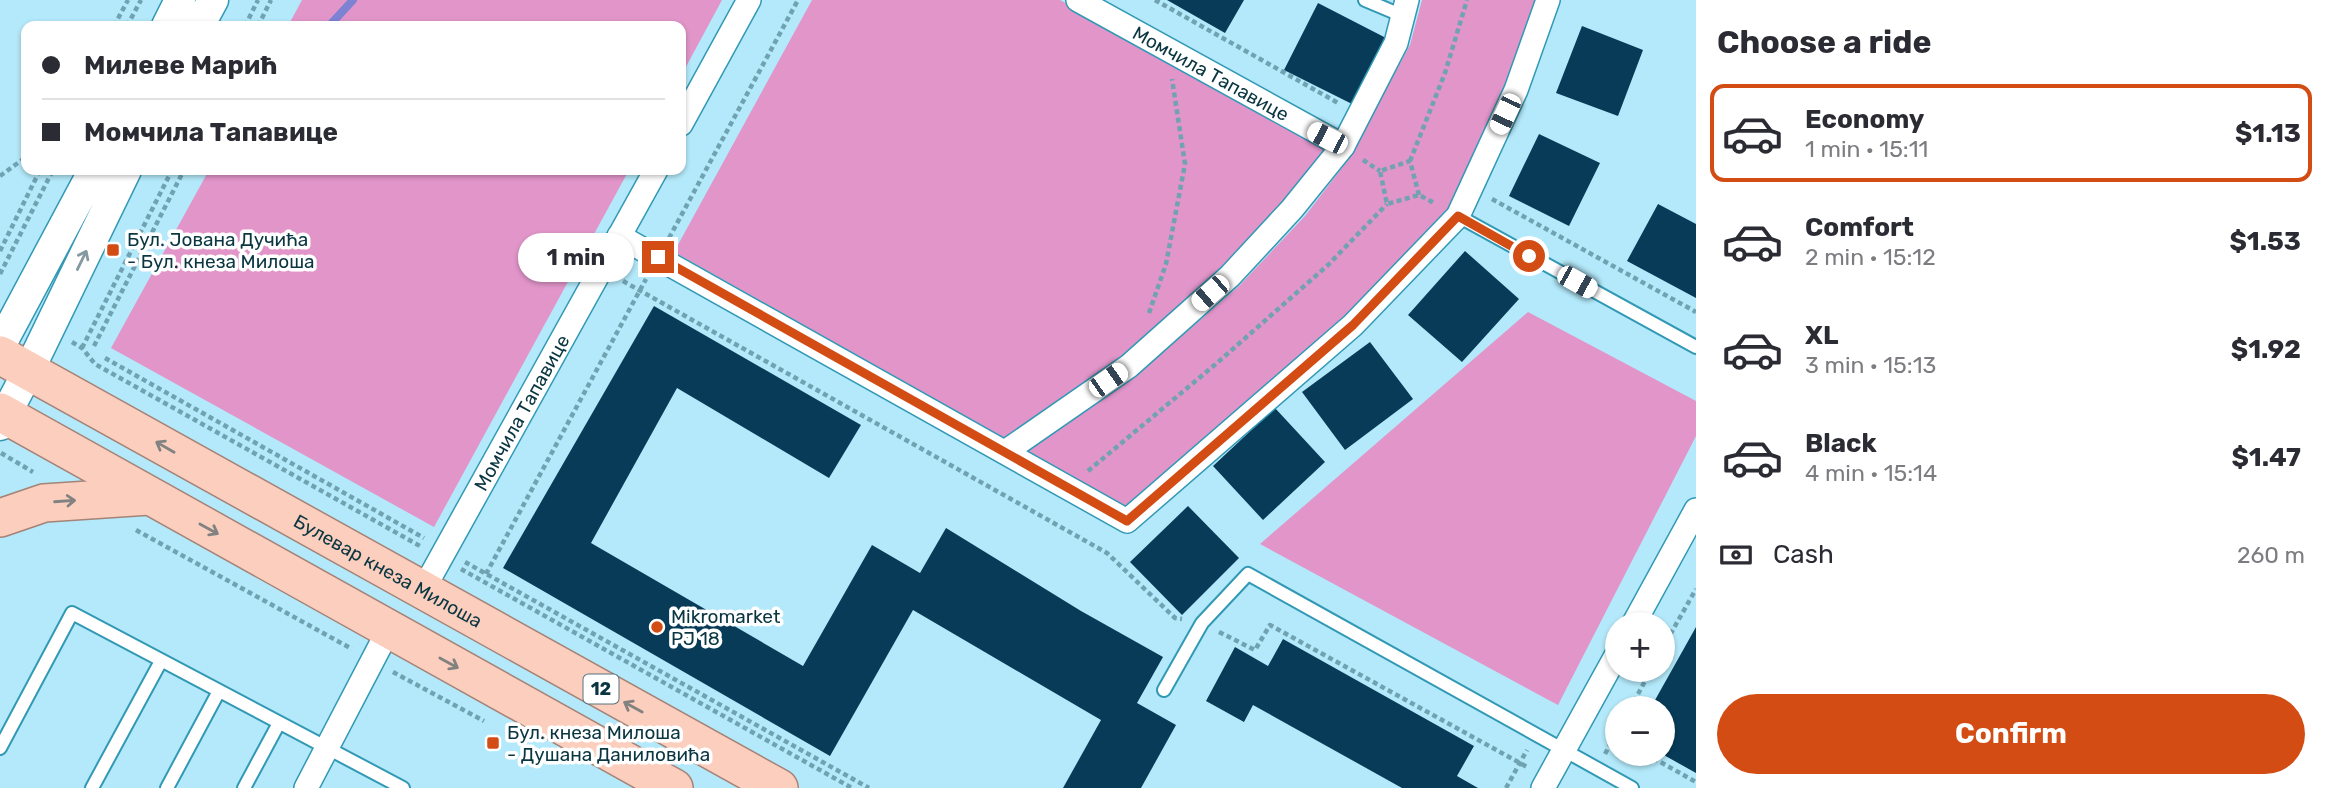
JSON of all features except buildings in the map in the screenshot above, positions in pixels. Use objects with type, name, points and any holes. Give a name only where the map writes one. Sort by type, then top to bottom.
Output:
[{"type":"main road","name":"Булевар кнеза Милоша","points":[[15,362],[779,788]]},
{"type":"main road","points":[[2,417],[674,788]]},
{"type":"main road","points":[[0,518],[44,503],[149,496]]},
{"type":"street","points":[[170,21],[180,0]]},
{"type":"street","points":[[202,21],[213,0]]},
{"type":"street","points":[[686,115],[750,0]]},
{"type":"street","name":"Момчила Тапавице","points":[[1079,0],[1343,146]]},
{"type":"street","points":[[619,236],[1127,521],[1353,325],[1458,216],[1516,90],[1548,0]]},
{"type":"street","points":[[1005,452],[1129,366],[1230,276],[1292,209],[1343,146],[1396,43],[1405,8]]},
{"type":"street","points":[[0,346],[91,175]]},
{"type":"street","points":[[2,417],[15,362],[123,175]]},
{"type":"street","name":"Момчила Тапавице","points":[[423,590],[653,175]]},
{"type":"street","points":[[1640,612],[1696,510]]},
{"type":"street","points":[[306,788],[389,629]]},
{"type":"street","points":[[1546,783],[1605,676]]},
{"type":"lane","points":[[1365,0],[1405,8]]},
{"type":"lane","points":[[1458,216],[1696,347]]},
{"type":"lane","points":[[1164,690],[1202,623],[1248,574],[1632,788]]},
{"type":"lane","points":[[0,748],[72,614],[403,788]]},
{"type":"lane","points":[[92,788],[161,661]]},
{"type":"lane","points":[[167,788],[219,691]]},
{"type":"lane","points":[[244,788],[279,723]]},
{"type":"path","points":[[117,21],[128,0]]},
{"type":"path","points":[[130,21],[141,0]]},
{"type":"path","points":[[248,21],[258,0]]},
{"type":"path","points":[[260,21],[271,0]]},
{"type":"path","points":[[486,574],[798,0]]},
{"type":"path","points":[[1155,0],[1359,115]]},
{"type":"path","points":[[1069,488],[1318,274],[1387,204],[1419,194],[1410,161],[1445,73],[1467,0]]},
{"type":"path","points":[[1148,317],[1166,264],[1185,164],[1174,86],[1163,48]]},
{"type":"path","points":[[0,176],[21,161]]},
{"type":"path","points":[[1387,204],[1380,171],[1410,161]]},
{"type":"path","points":[[0,251],[38,175]]},
{"type":"path","points":[[0,274],[50,175]]},
{"type":"path","points":[[169,175],[82,348],[95,364],[443,554],[486,574],[869,788]]},
{"type":"path","points":[[94,346],[181,175]]},
{"type":"path","points":[[1470,187],[1696,313]]},
{"type":"path","points":[[601,268],[1107,553],[1175,618],[1202,623],[1255,650],[1270,625],[1520,763],[1546,783]]},
{"type":"path","points":[[105,358],[852,788]]},
{"type":"path","points":[[0,452],[33,472]]},
{"type":"path","points":[[1675,626],[1696,589]]},
{"type":"path","points":[[1506,788],[1536,734]]},
{"type":"path","points":[[1667,766],[1696,782]]},
{"type":"shaded area","points":[[302,0],[722,0],[686,67],[686,21],[291,21]]},
{"type":"shaded area","points":[[812,0],[1060,0],[1327,149],[1222,270],[1122,358],[1003,438],[674,252]]},
{"type":"shaded area","points":[[1422,0],[1539,0],[1506,92],[1454,202],[1348,313],[1123,508],[1024,450],[1136,376],[1239,286],[1305,216],[1348,160],[1410,45]]},
{"type":"shaded area","points":[[206,175],[626,175],[434,527],[111,348]]},
{"type":"shaded area","points":[[1528,312],[1696,401],[1696,436],[1558,705],[1260,544]]},
{"type":"waterway","points":[[334,21],[353,0]]},
{"type":"place","name":"Бул. Јована Дучића - Бул. кнеза Милоша","points":[[113,250]]},
{"type":"place","name":"Mikromarket PJ 18","points":[[657,627]]},
{"type":"place","name":"Бул. кнеза Милоша - Душана Даниловића","points":[[493,743]]},
{"type":"route","points":[[658,257],[1127,521],[1353,325],[1458,216],[1529,256]]}]
